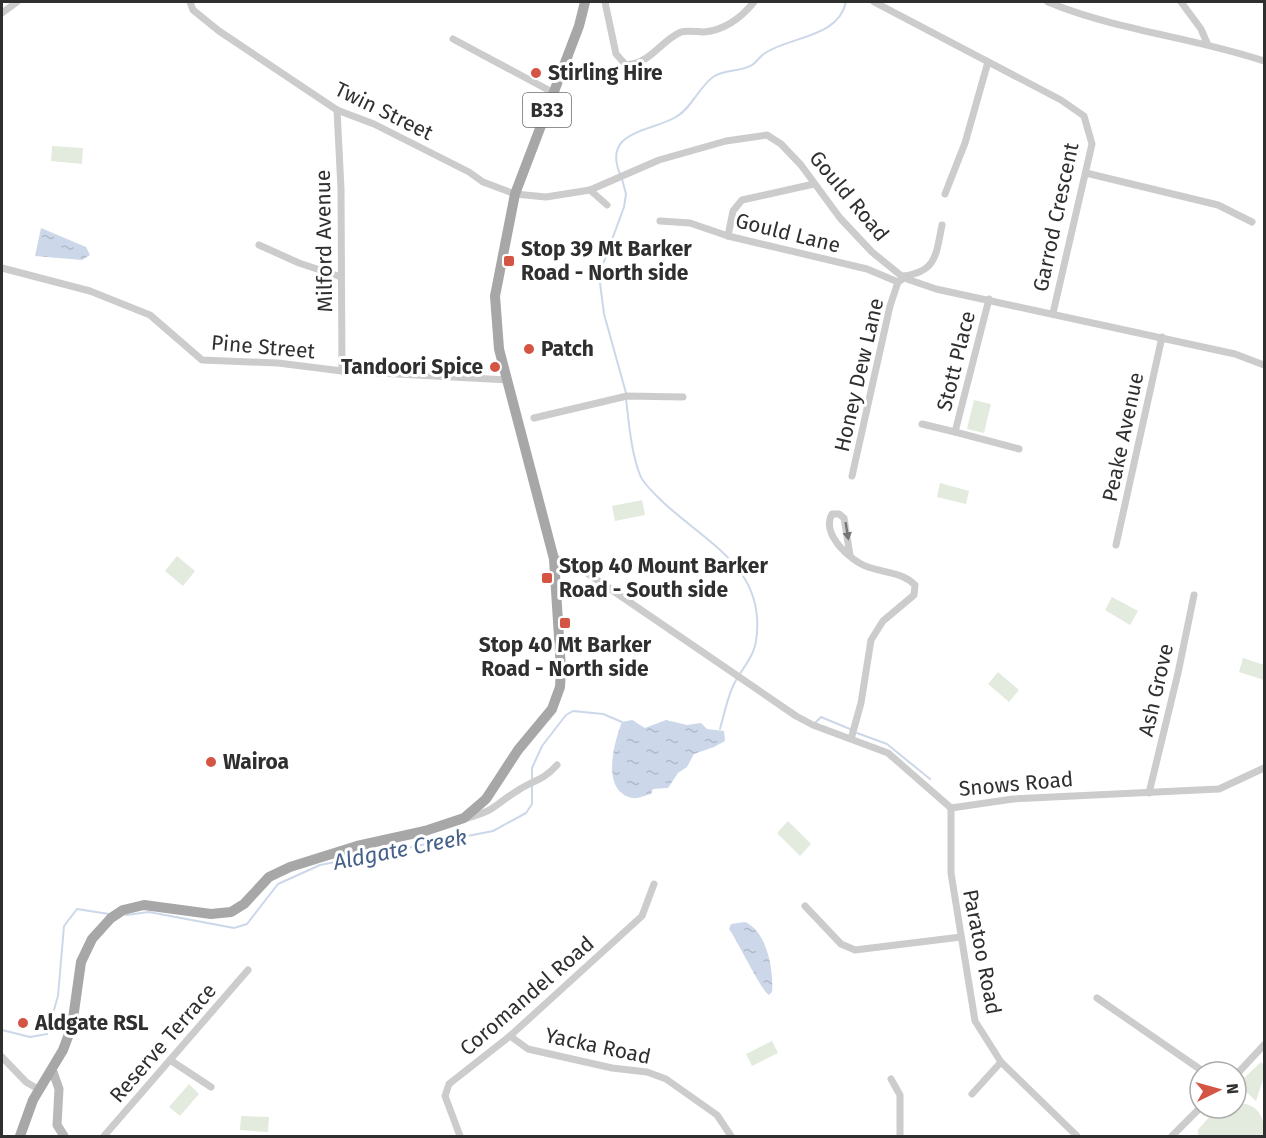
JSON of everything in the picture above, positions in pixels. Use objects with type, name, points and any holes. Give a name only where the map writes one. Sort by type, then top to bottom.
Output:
[{"type":"main road","name":"B33","points":[[20,1137],[39,1089],[52,1069],[72,1026],[81,962],[92,939],[117,913],[129,908],[150,905],[212,914],[231,912],[244,904],[269,877],[290,867],[357,846],[425,831],[464,818],[486,799],[518,750],[552,709],[560,687],[560,637],[554,559],[496,334],[495,296],[515,194],[554,93],[585,2]]},
{"type":"street","points":[[2,13],[17,2]]},
{"type":"street","name":"Twin Street","points":[[190,2],[193,10],[219,31],[337,110],[374,124],[469,172],[483,182],[515,194]]},
{"type":"street","points":[[605,2],[616,54],[626,65],[637,64],[681,32],[707,32],[728,26],[746,12],[753,2]]},
{"type":"street","name":"Garrod Crescent","points":[[874,2],[1061,100],[1084,116],[1092,144],[1053,313]]},
{"type":"street","points":[[1048,2],[1078,14],[1151,33],[1207,43],[1264,61]]},
{"type":"street","points":[[1181,2],[1201,29],[1207,43]]},
{"type":"street","points":[[453,39],[554,93]]},
{"type":"street","points":[[945,194],[965,143],[988,62]]},
{"type":"street","name":"Milford Avenue","points":[[337,110],[342,371]]},
{"type":"street","name":"Gould Road","points":[[515,194],[546,197],[590,190],[659,160],[715,144],[767,135],[782,144],[840,219],[901,279],[936,289],[1235,354],[1264,364]]},
{"type":"street","points":[[1086,173],[1218,205],[1252,222]]},
{"type":"street","points":[[728,236],[733,211],[742,200],[814,184]]},
{"type":"street","points":[[590,190],[607,206]]},
{"type":"street","name":"Gould Lane","points":[[660,221],[690,223],[728,236],[901,279]]},
{"type":"street","points":[[901,279],[925,271],[933,262],[942,225]]},
{"type":"street","points":[[259,244],[299,263],[341,277]]},
{"type":"street","name":"Pine Street","points":[[2,268],[90,291],[150,315],[202,360],[278,363],[342,371],[508,380]]},
{"type":"street","name":"Honey Dew Lane","points":[[852,476],[890,306],[901,279]]},
{"type":"street","name":"Stott Place","points":[[955,432],[989,299]]},
{"type":"street","name":"Peake Avenue","points":[[1116,545],[1162,337]]},
{"type":"street","points":[[534,418],[625,396],[683,397]]},
{"type":"street","name":"Stott Place","points":[[922,424],[1019,449]]},
{"type":"street","points":[[850,555],[844,518],[839,514],[832,514],[829,520],[831,532],[850,555],[867,567],[908,577],[915,585],[914,595],[883,621],[871,640],[861,703],[851,739]]},
{"type":"street","name":"Snows Road","points":[[554,559],[568,561],[742,681],[813,725],[888,753],[951,808],[1013,799],[1219,789],[1264,768]]},
{"type":"street","name":"Ash Grove","points":[[1149,793],[1178,674],[1194,595]]},
{"type":"street","points":[[464,818],[489,813],[532,784],[546,778],[557,765]]},
{"type":"street","name":"Paratoo Road","points":[[951,808],[951,873],[975,1020],[1001,1062],[1077,1137]]},
{"type":"street","name":"Coromandel Road","points":[[460,1137],[451,1117],[446,1090],[510,1036],[642,916],[654,884]]},
{"type":"street","points":[[805,906],[841,944],[855,950],[961,937]]},
{"type":"street","name":"Reserve Terrace","points":[[104,1137],[248,970]]},
{"type":"street","points":[[1097,998],[1188,1061]]},
{"type":"street","name":"Yacka Road","points":[[510,1036],[528,1049],[612,1068],[647,1072],[666,1079],[717,1115],[731,1137]]},
{"type":"street","points":[[1248,1066],[1264,1045]]},
{"type":"street","points":[[2,1057],[26,1082],[39,1089]]},
{"type":"street","points":[[170,1060],[212,1087]]},
{"type":"street","points":[[972,1094],[1001,1062]]},
{"type":"street","points":[[52,1069],[59,1089],[57,1125],[64,1137]]},
{"type":"street","points":[[891,1079],[900,1095],[900,1137]]},
{"type":"street","points":[[1172,1137],[1188,1120]]},
{"type":"shaded area","points":[[52,146],[83,148],[82,164],[51,161]]},
{"type":"shaded area","points":[[974,400],[991,404],[984,433],[967,429]]},
{"type":"shaded area","points":[[940,483],[969,491],[966,504],[937,497]]},
{"type":"shaded area","points":[[642,500],[645,515],[615,521],[612,506]]},
{"type":"shaded area","points":[[177,556],[195,571],[183,586],[165,571]]},
{"type":"shaded area","points":[[1112,597],[1138,611],[1130,625],[1105,610]]},
{"type":"shaded area","points":[[1243,658],[1264,665],[1264,680],[1239,672]]},
{"type":"shaded area","points":[[998,672],[1019,690],[1009,702],[988,684]]},
{"type":"shaded area","points":[[788,821],[811,844],[800,856],[777,833]]},
{"type":"shaded area","points":[[772,1041],[778,1053],[752,1066],[746,1054]]},
{"type":"shaded area","points":[[1261,1062],[1264,1065],[1264,1077],[1256,1101],[1248,1094],[1248,1074]]},
{"type":"shaded area","points":[[189,1084],[199,1094],[180,1116],[169,1107]]},
{"type":"shaded area","points":[[1248,1105],[1259,1112],[1263,1122],[1264,1136],[1198,1136],[1198,1130],[1207,1120],[1248,1120]]},
{"type":"shaded area","points":[[241,1116],[269,1117],[268,1132],[240,1130]]},
{"type":"water","points":[[41,228],[86,247],[90,255],[82,260],[35,256]]},
{"type":"water","points":[[632,720],[645,728],[666,720],[687,725],[701,723],[707,729],[724,731],[725,741],[694,754],[687,767],[678,773],[668,788],[653,789],[651,794],[633,798],[623,794],[616,786],[612,765],[622,722]]},
{"type":"water","points":[[745,922],[759,934],[768,952],[772,973],[772,992],[769,995],[760,984],[729,929],[731,924]]},
{"type":"waterway","points":[[620,174],[616,160],[618,149],[623,141],[642,130],[676,117],[691,103],[703,86],[717,74],[748,67],[763,54],[776,47],[812,35],[834,23],[846,2]]},
{"type":"waterway","points":[[622,179],[626,194],[624,207],[599,275],[604,314],[626,393]]},
{"type":"waterway","points":[[626,399],[632,447],[642,479],[664,503],[731,560],[752,595],[757,616],[755,647],[733,686],[720,729]]},
{"type":"waterway","name":"Aldgate Creek","points":[[126,915],[149,912],[234,928],[247,924],[278,884],[320,865],[493,831],[526,813],[532,804],[532,768],[542,746],[566,715],[573,711],[603,714],[622,722]]},
{"type":"waterway","points":[[815,723],[821,717],[850,729]]},
{"type":"waterway","points":[[857,733],[887,744],[930,779]]},
{"type":"waterway","name":"Aldgate Creek","points":[[2,1030],[30,1037],[47,1034],[58,996],[64,926],[77,909],[109,914]]},
{"type":"place","name":"Stirling Hire","points":[[536,73]]},
{"type":"place","name":"Stop 39 Mt Barker Road - North side","points":[[509,261]]},
{"type":"place","name":"Patch","points":[[529,349]]},
{"type":"place","name":"Tandoori Spice","points":[[495,367]]},
{"type":"place","name":"Stop 40 Mount Barker Road - South side","points":[[547,578]]},
{"type":"place","name":"Stop 40 Mt Barker Road - North side","points":[[565,623]]},
{"type":"place","name":"Wairoa","points":[[211,762]]},
{"type":"place","name":"Aldgate RSL","points":[[23,1023]]}]
